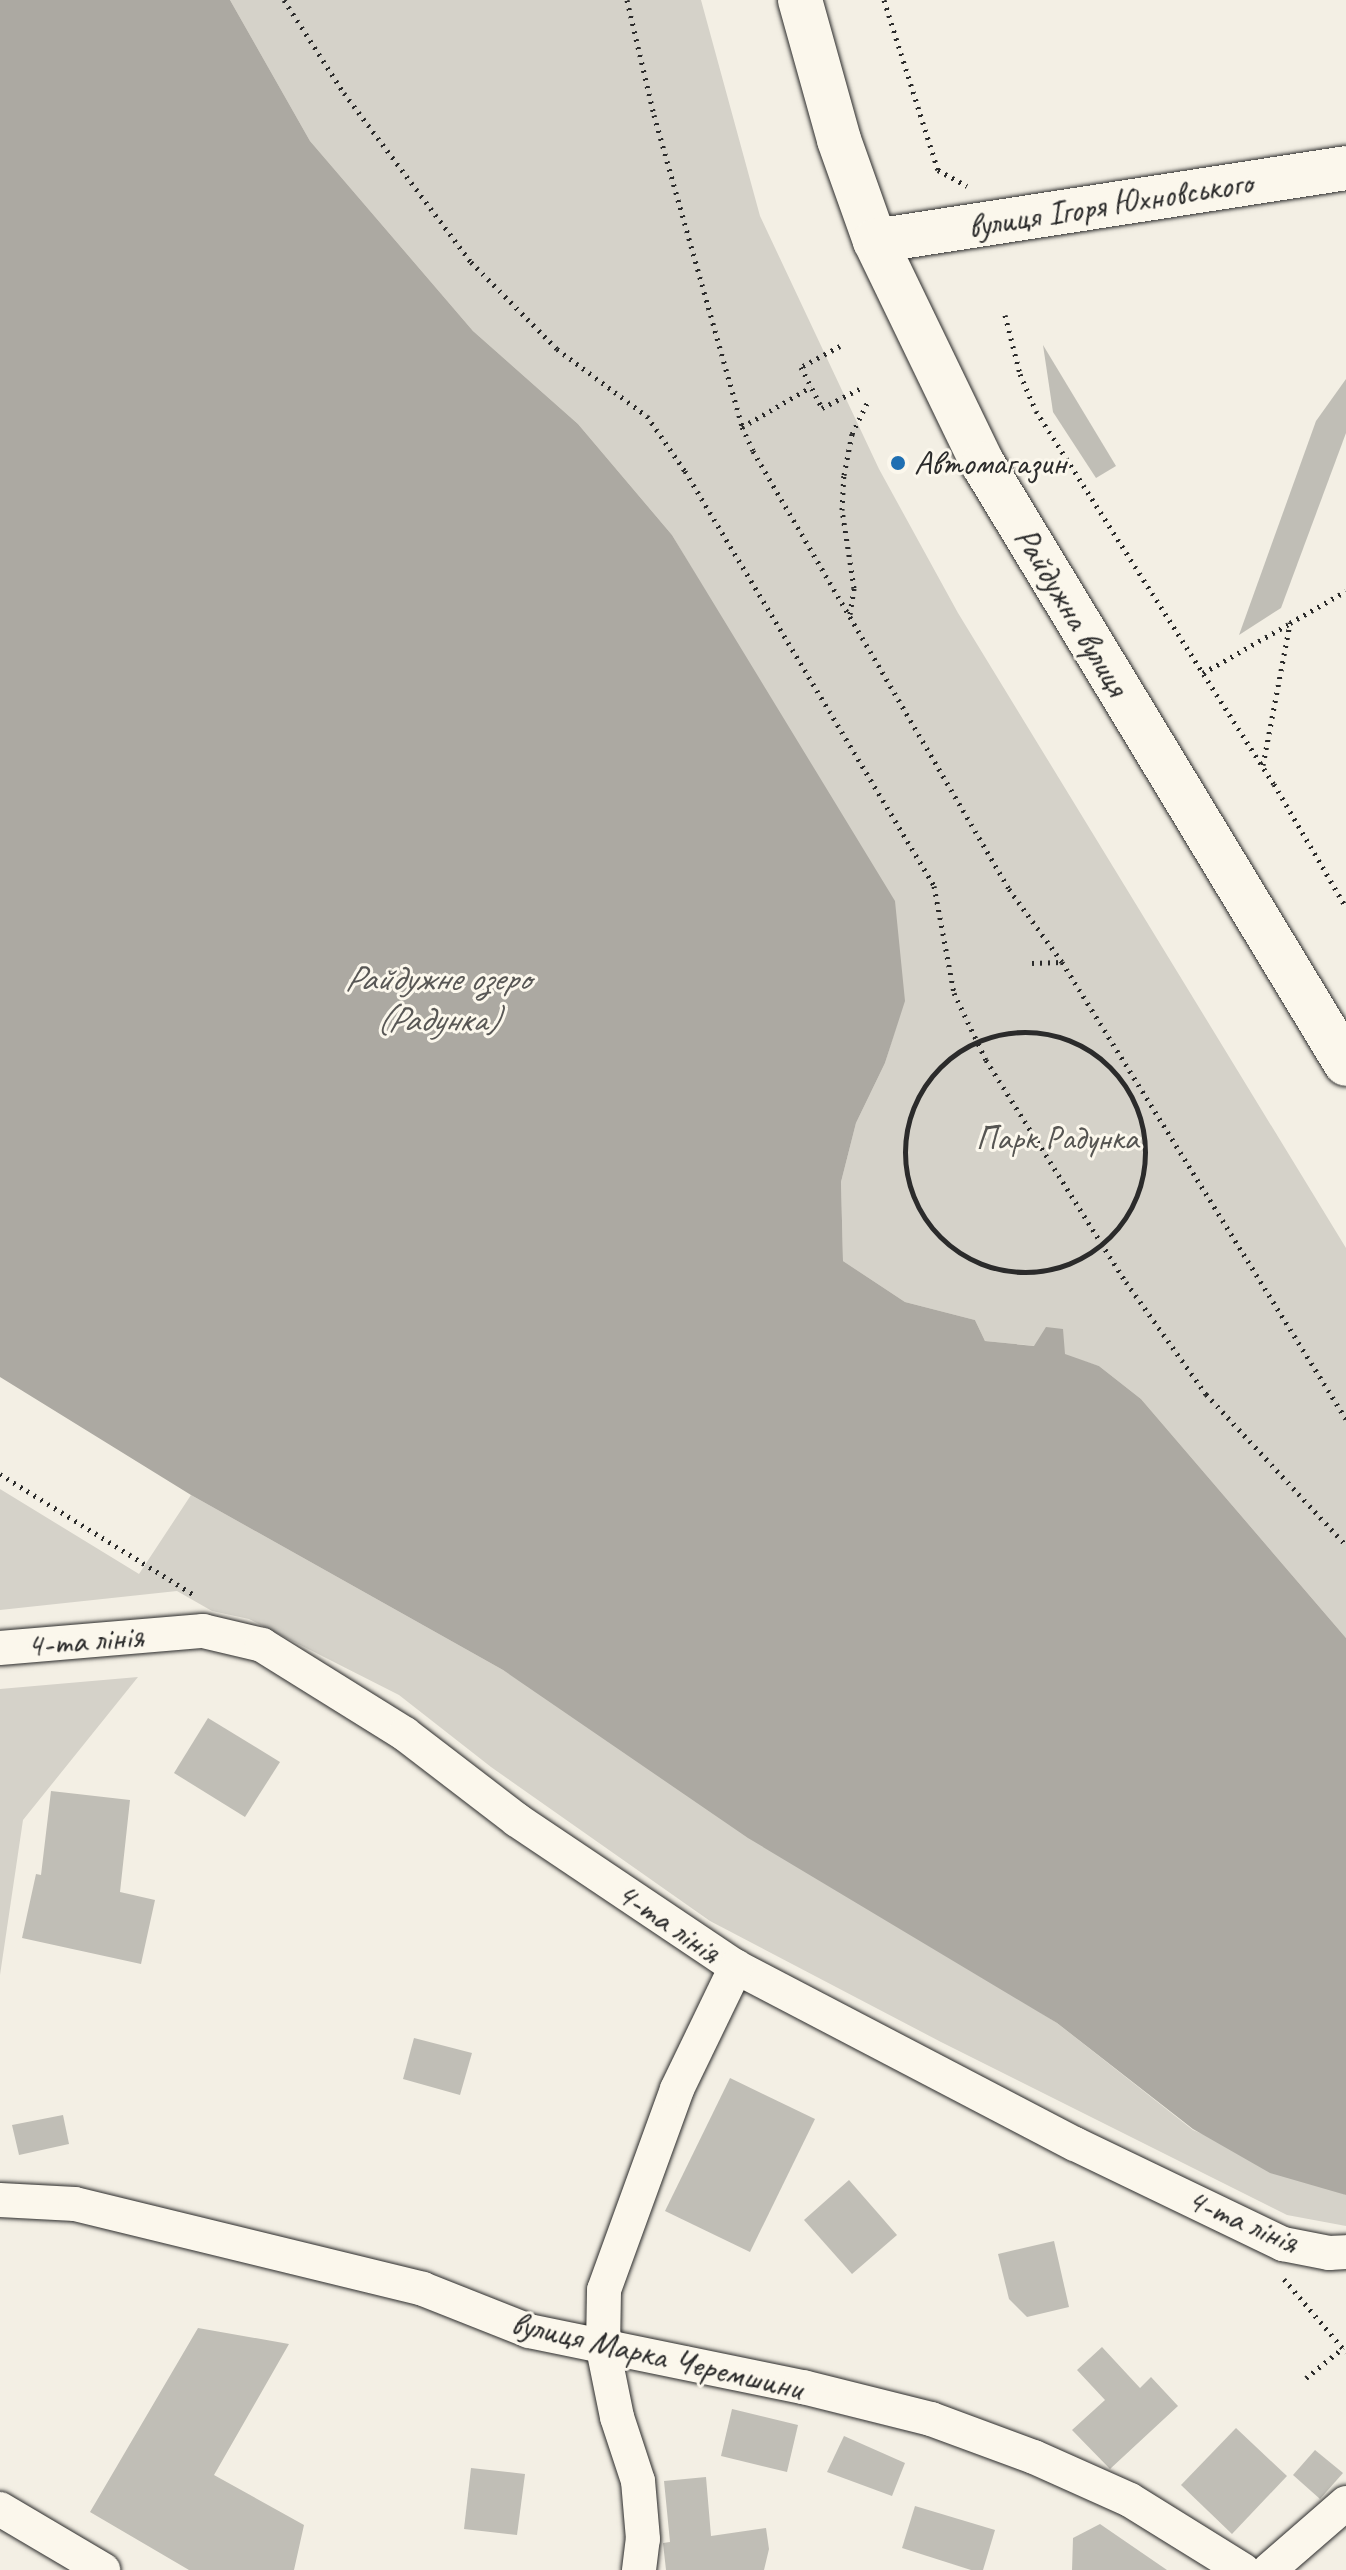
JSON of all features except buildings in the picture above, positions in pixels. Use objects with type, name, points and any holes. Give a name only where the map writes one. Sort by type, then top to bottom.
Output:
[{"type":"street","name":"Райдужна вулиця","points":[[800,0],[839,140],[875,241],[983,464],[1346,1064]]},
{"type":"street","name":"вулиця Ігоря Юхновського","points":[[875,241],[1346,168]]},
{"type":"street","name":"4-та лінія","points":[[0,1648],[203,1631],[262,1645],[405,1734],[517,1820],[736,1967],[1075,2144],[1283,2244],[1329,2253],[1346,2252]]},
{"type":"street","points":[[639,2570],[643,2539],[638,2481],[617,2417],[603,2348],[604,2290],[677,2089],[736,1967]]},
{"type":"street","name":"вулиця Марка Черемшини","points":[[0,2200],[75,2204],[193,2236],[423,2289],[529,2331],[803,2387],[931,2419],[1034,2457],[1130,2500],[1243,2570]]},
{"type":"street","points":[[1269,2570],[1346,2503]]},
{"type":"street","points":[[0,2509],[103,2570]]},
{"type":"path","points":[[284,0],[344,93],[471,262],[557,349],[647,416],[685,471],[934,886],[954,993],[977,1041],[1102,1244],[1206,1394],[1346,1545]]},
{"type":"path","points":[[627,0],[654,115],[742,427],[1009,889],[1062,962],[1346,1419]]},
{"type":"path","points":[[884,0],[938,170],[972,189]]},
{"type":"path","points":[[1005,315],[1020,374],[1036,411],[1263,766],[1346,907]]},
{"type":"path","points":[[840,346],[801,367],[822,408],[861,388]]},
{"type":"path","points":[[742,427],[811,387]]},
{"type":"path","points":[[850,617],[854,588],[842,510],[844,475],[852,434],[868,401]]},
{"type":"path","points":[[1203,673],[1346,591]]},
{"type":"path","points":[[1263,766],[1290,623]]},
{"type":"path","points":[[1032,963],[1062,962]]},
{"type":"path","points":[[1012,1031],[1051,1033],[1088,1048],[1122,1080],[1137,1105],[1146,1140],[1144,1177],[1131,1211],[1102,1244],[1078,1260],[1043,1272],[1007,1271],[972,1261],[942,1240],[918,1209],[905,1172],[905,1132],[917,1095],[941,1064],[977,1041],[1012,1031]]},
{"type":"path","points":[[1122,1080],[1131,1074]]},
{"type":"path","points":[[0,1474],[207,1603]]},
{"type":"path","points":[[1306,2378],[1343,2348]]},
{"type":"green space","name":"Парк Радунка","points":[[230,0],[701,0],[760,216],[879,469],[958,613],[1346,1248],[1346,1638],[1141,1399],[1099,1366],[1035,1346],[985,1341],[975,1320],[905,1302],[843,1261],[841,1182],[856,1123],[885,1063],[904,1001],[764,690],[672,535],[578,424],[473,331],[310,141]]},
{"type":"green space","points":[[0,1489],[139,1574],[191,1495],[503,1670],[1057,2023],[1193,2130],[1346,2195],[1346,2226],[1287,2215],[941,2042],[710,1921],[491,1767],[399,1695],[249,1619],[212,1611],[177,1591],[0,1610]]},
{"type":"green space","points":[[138,1677],[23,1820],[0,1975],[0,1689]]},
{"type":"water","name":"Райдужне озеро (Радунка)","points":[[0,0],[230,0],[310,141],[473,331],[578,424],[672,535],[895,901],[905,1001],[885,1063],[856,1123],[841,1182],[843,1261],[905,1302],[975,1320],[985,1341],[1034,1346],[1046,1327],[1063,1329],[1065,1354],[1099,1366],[1141,1399],[1346,1638],[1346,2195],[1270,2173],[1193,2129],[1057,2023],[748,1838],[503,1670],[191,1495],[0,1377]]},
{"type":"place","name":"Автомагазин","points":[[898,463]]}]
